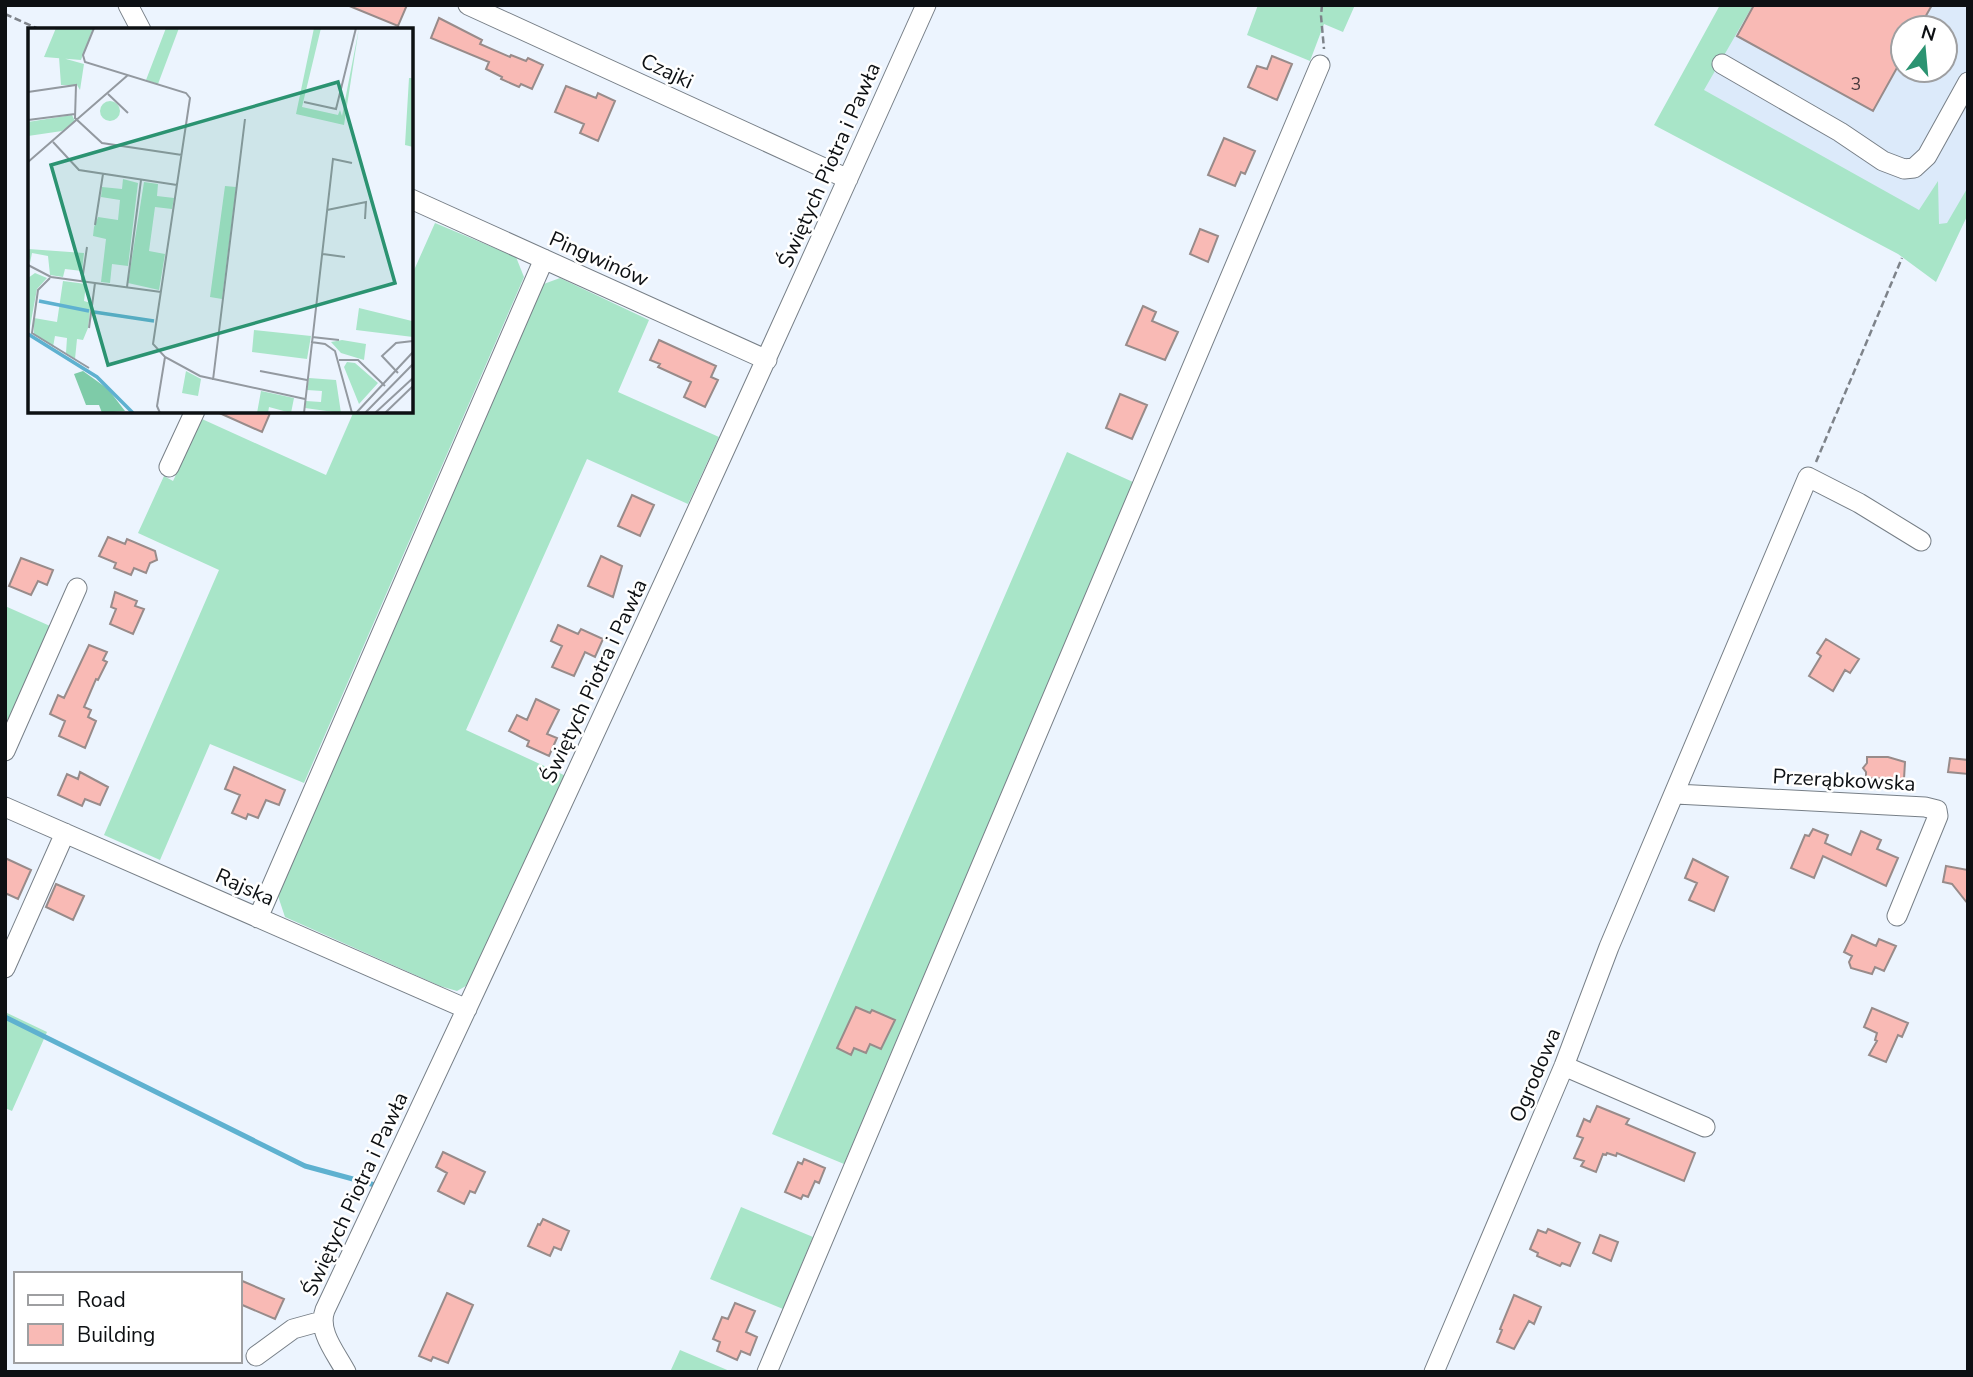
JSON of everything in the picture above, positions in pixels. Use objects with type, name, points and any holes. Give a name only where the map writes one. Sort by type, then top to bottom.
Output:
[{"type":"street","points":[[128,5],[140,28]]},
{"type":"street","name":"Czajki","points":[[467,5],[848,179]]},
{"type":"street","name":"Świętych Piotra i Pawła","points":[[346,1372],[324,1331],[322,1321],[767,360],[926,5]]},
{"type":"street","points":[[1721,64],[1840,132],[1883,161],[1903,169],[1914,168],[1927,156],[1968,82]]},
{"type":"street","points":[[768,1372],[1320,65]]},
{"type":"street","name":"Pingwinów","points":[[413,200],[767,360]]},
{"type":"street","points":[[258,918],[544,259]]},
{"type":"street","points":[[169,467],[194,413]]},
{"type":"street","points":[[1808,477],[1859,503],[1921,541]]},
{"type":"street","name":"Ogrodowa","points":[[1434,1372],[1564,1066],[1609,947],[1808,477]]},
{"type":"street","points":[[5,751],[77,588]]},
{"type":"street","name":"Przerąbkowska","points":[[1675,794],[1925,807],[1937,810],[1938,816],[1897,916]]},
{"type":"street","name":"Rajska","points":[[5,807],[467,1009]]},
{"type":"street","points":[[5,968],[65,833]]},
{"type":"street","points":[[1564,1066],[1705,1127]]},
{"type":"street","points":[[256,1356],[293,1329],[322,1321]]},
{"type":"path","points":[[1320,65],[1324,48],[1322,5]]},
{"type":"path","points":[[5,14],[36,28]]},
{"type":"path","points":[[1808,477],[1902,258]]},
{"type":"shaded area","points":[[1725,5],[1968,5],[1968,214],[1943,267],[1677,91]]},
{"type":"green space","points":[[1258,5],[1355,5],[1343,32],[1324,24],[1310,61],[1247,35]]},
{"type":"green space","points":[[1720,5],[1753,5],[1704,90],[1919,210],[1938,181],[1939,224],[1947,223],[1968,187],[1968,214],[1936,282],[1898,254],[1654,125]]},
{"type":"green space","points":[[435,223],[516,257],[524,277],[304,783],[210,744],[160,860],[104,835],[219,570],[138,533],[164,476],[173,481],[202,419],[326,475],[353,413],[413,413],[413,272]]},
{"type":"green space","points":[[560,278],[649,320],[618,392],[719,437],[688,504],[587,459],[466,730],[566,776],[471,983],[457,991],[440,986],[285,917],[278,896],[541,285]]},
{"type":"green space","points":[[1067,452],[1133,482],[844,1164],[772,1134]]},
{"type":"green space","points":[[5,606],[50,626],[5,728]]},
{"type":"green space","points":[[5,1012],[47,1032],[12,1111],[5,1108]]},
{"type":"green space","points":[[741,1207],[813,1237],[783,1309],[710,1279]]},
{"type":"green space","points":[[680,1350],[732,1372],[670,1372]]},
{"type":"building","points":[[347,5],[407,5],[398,26]]},
{"type":"building","points":[[1754,5],[1932,5],[1927,14],[1889,14],[1889,82],[1873,111],[1737,36]]},
{"type":"building","points":[[439,18],[482,40],[480,44],[510,57],[511,55],[526,61],[528,58],[543,65],[532,89],[501,79],[502,77],[486,69],[489,62],[431,38]]},
{"type":"building","points":[[1272,56],[1292,64],[1277,100],[1248,87],[1257,66],[1267,69]]},
{"type":"building","points":[[566,86],[596,98],[598,93],[615,101],[598,141],[580,133],[584,124],[555,112]]},
{"type":"building","points":[[1224,138],[1255,151],[1245,174],[1241,172],[1235,186],[1208,175]]},
{"type":"building","points":[[1200,229],[1218,236],[1208,262],[1190,254]]},
{"type":"building","points":[[1143,306],[1156,312],[1152,321],[1178,332],[1165,360],[1126,345]]},
{"type":"building","points":[[659,340],[716,366],[711,377],[718,380],[705,407],[684,397],[691,382],[658,367],[660,364],[650,360]]},
{"type":"building","points":[[1120,394],[1147,405],[1132,439],[1106,428]]},
{"type":"building","points":[[219,413],[270,413],[262,432]]},
{"type":"building","points":[[632,495],[654,505],[640,536],[618,526]]},
{"type":"building","points":[[108,537],[125,544],[127,539],[155,551],[157,560],[150,563],[146,573],[134,568],[131,575],[114,568],[116,563],[99,556]]},
{"type":"building","points":[[601,556],[622,566],[613,597],[588,586]]},
{"type":"building","points":[[21,558],[53,570],[47,585],[38,581],[31,595],[9,586]]},
{"type":"building","points":[[115,592],[137,601],[135,606],[144,609],[133,634],[110,624],[116,609],[111,607]]},
{"type":"building","points":[[558,625],[578,634],[581,629],[603,639],[595,657],[585,652],[574,676],[552,667],[562,646],[551,641]]},
{"type":"building","points":[[1826,639],[1859,659],[1850,673],[1845,670],[1833,691],[1809,676],[1821,656],[1817,653]]},
{"type":"building","points":[[89,645],[107,652],[103,660],[107,662],[84,707],[91,710],[88,717],[96,721],[85,748],[59,736],[65,721],[50,714],[58,695],[64,698]]},
{"type":"building","points":[[536,699],[559,710],[547,734],[557,738],[549,756],[527,746],[529,741],[509,731],[517,715],[527,720]]},
{"type":"building","points":[[1867,757],[1888,757],[1905,762],[1904,779],[1866,778],[1863,768]]},
{"type":"building","points":[[1950,758],[1968,760],[1968,774],[1948,772]]},
{"type":"building","points":[[234,767],[285,790],[279,805],[266,800],[258,818],[248,814],[246,819],[232,813],[240,795],[225,789]]},
{"type":"building","points":[[80,772],[108,787],[100,805],[85,799],[82,806],[58,795],[67,774],[78,779]]},
{"type":"building","points":[[1813,829],[1828,835],[1825,843],[1851,855],[1861,831],[1881,840],[1877,849],[1898,858],[1886,886],[1823,856],[1814,878],[1791,868],[1805,835],[1809,836]]},
{"type":"building","points":[[5,858],[31,870],[18,899],[5,893]]},
{"type":"building","points":[[1693,859],[1728,877],[1714,911],[1689,900],[1697,883],[1685,878]]},
{"type":"building","points":[[1946,866],[1968,870],[1968,904],[1952,884],[1943,882]]},
{"type":"building","points":[[56,884],[84,896],[73,920],[46,907]]},
{"type":"building","points":[[1852,935],[1876,946],[1879,939],[1896,946],[1884,971],[1875,967],[1872,974],[1851,968],[1849,962],[1852,956],[1844,952]]},
{"type":"building","points":[[856,1007],[870,1013],[872,1010],[895,1020],[881,1049],[870,1044],[866,1053],[854,1048],[851,1055],[837,1048]]},
{"type":"building","points":[[1872,1008],[1908,1023],[1902,1037],[1898,1035],[1886,1062],[1869,1055],[1877,1041],[1877,1033],[1864,1027]]},
{"type":"building","points":[[1597,1106],[1629,1119],[1626,1124],[1695,1153],[1684,1181],[1617,1153],[1616,1156],[1603,1154],[1596,1172],[1581,1166],[1584,1161],[1574,1158],[1583,1138],[1577,1136],[1584,1119],[1590,1122]]},
{"type":"building","points":[[443,1152],[485,1172],[475,1193],[470,1191],[464,1204],[438,1191],[447,1173],[436,1167]]},
{"type":"building","points":[[804,1159],[825,1168],[819,1183],[815,1181],[808,1197],[803,1195],[801,1199],[785,1192],[798,1162],[802,1164]]},
{"type":"building","points":[[543,1219],[569,1231],[561,1250],[554,1247],[550,1256],[528,1246]]},
{"type":"building","points":[[1548,1229],[1580,1243],[1570,1266],[1562,1263],[1560,1266],[1537,1256],[1538,1253],[1530,1249],[1538,1230],[1546,1233]]},
{"type":"building","points":[[1600,1235],[1618,1242],[1611,1261],[1593,1253]]},
{"type":"building","points":[[242,1281],[284,1299],[275,1319],[242,1305]]},
{"type":"building","points":[[447,1293],[473,1305],[448,1363],[433,1357],[431,1361],[419,1356]]},
{"type":"building","points":[[1514,1295],[1541,1307],[1534,1324],[1529,1321],[1514,1349],[1497,1342]]},
{"type":"building","points":[[735,1303],[755,1311],[746,1332],[757,1337],[750,1355],[741,1351],[737,1360],[717,1351],[720,1342],[713,1339],[722,1317],[728,1319]]},
{"type":"waterway","points":[[5,1017],[305,1166],[375,1185]]}]
